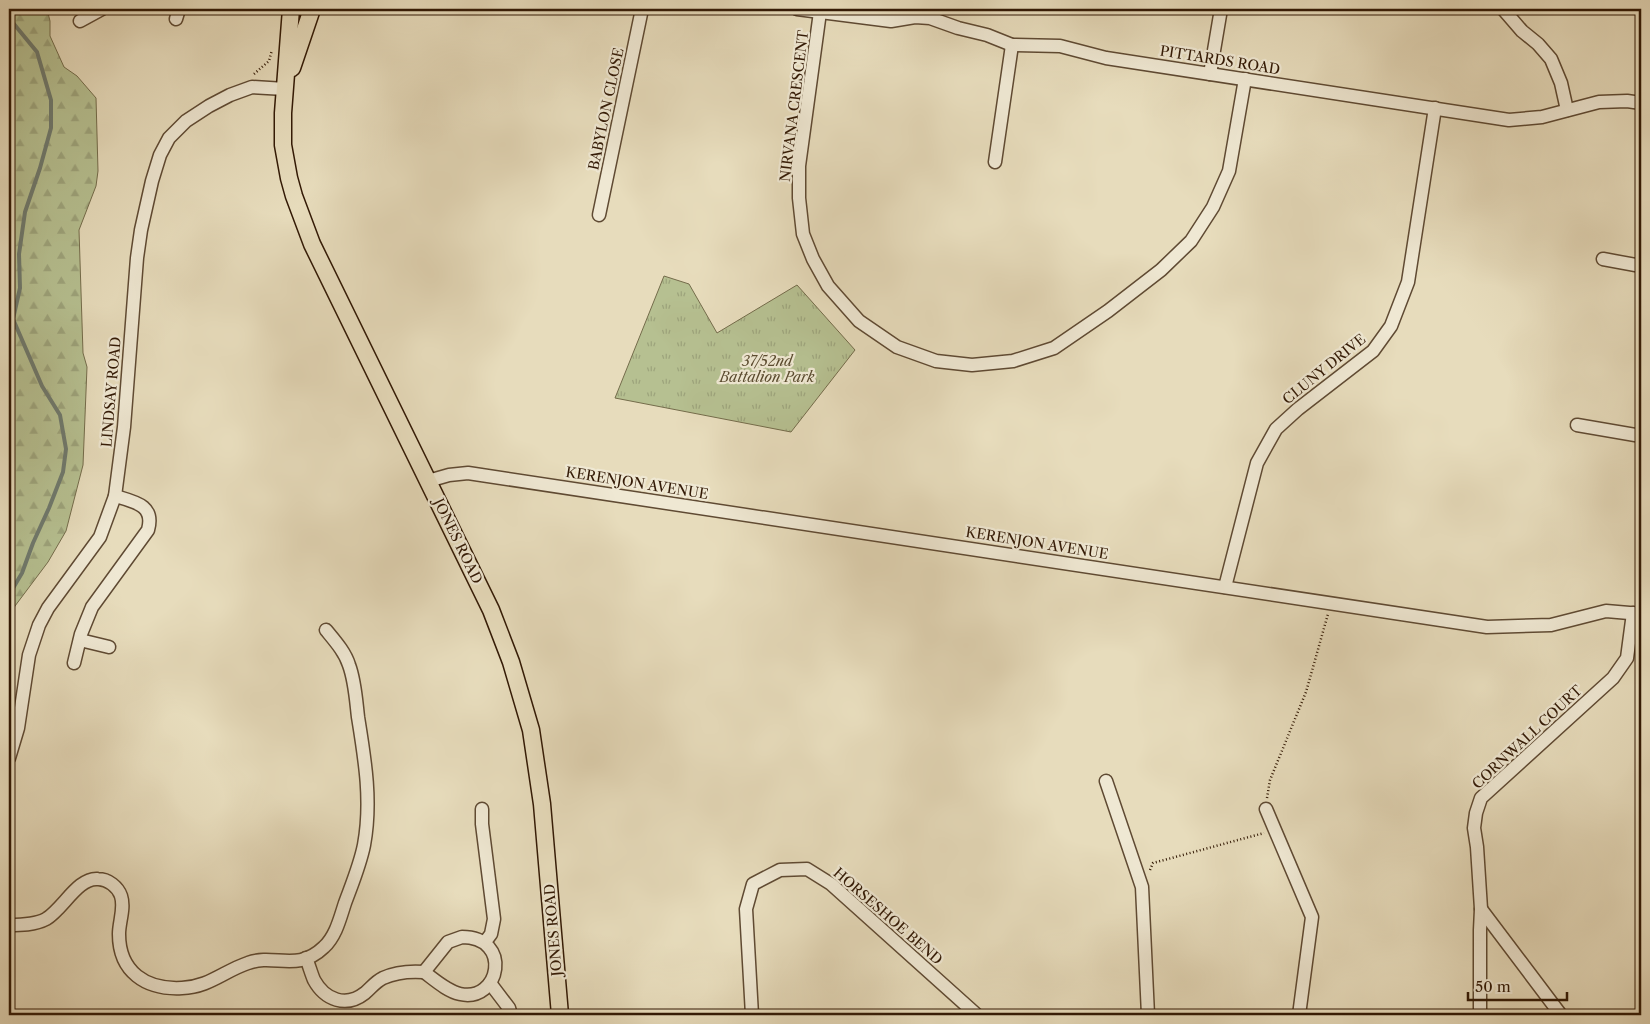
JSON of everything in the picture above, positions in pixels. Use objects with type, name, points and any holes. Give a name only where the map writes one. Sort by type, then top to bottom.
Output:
[{"type":"main road","name":"JONES ROAD","points":[[291,9],[285,89],[284,145],[289,178],[300,216],[491,610],[511,662],[531,730],[542,804],[560,1015]]},
{"type":"main road","name":"JONES ROAD","points":[[285,89],[312,9]]},
{"type":"street","points":[[80,21],[102,9]]},
{"type":"street","name":"BABYLON CLOSE","points":[[599,215],[642,9]]},
{"type":"street","name":"PITTARDS ROAD","points":[[797,9],[891,21],[931,13],[958,28],[987,35],[1012,45],[1060,46],[1106,58],[1509,120],[1542,117],[1599,102],[1627,101],[1641,103]]},
{"type":"street","points":[[1210,74],[1221,9]]},
{"type":"street","points":[[1503,9],[1522,31],[1538,44],[1551,59],[1561,82],[1567,110]]},
{"type":"street","name":"NIRVANA CRESCENT","points":[[820,12],[798,166],[798,198],[803,234],[813,259],[828,286],[859,321],[897,347],[936,361],[972,365],[1012,361],[1054,348],[1108,311],[1161,270],[1191,242],[1221,189],[1228,171],[1245,79]]},
{"type":"street","points":[[995,162],[1012,45]]},
{"type":"street","name":"LINDSAY ROAD","points":[[9,758],[18,728],[29,655],[39,625],[48,608],[100,536],[115,496],[124,427],[137,258],[141,230],[160,155],[170,138],[186,121],[208,106],[252,87],[285,89]]},
{"type":"street","name":"CLUNY DRIVE","points":[[1225,587],[1257,462],[1276,429],[1298,409],[1372,352],[1391,326],[1408,282],[1435,108]]},
{"type":"street","points":[[1603,259],[1641,266]]},
{"type":"street","points":[[1578,426],[1641,436]]},
{"type":"street","name":"KERENJON AVENUE","points":[[428,480],[468,473],[1487,627],[1551,625],[1606,611],[1637,613]]},
{"type":"street","points":[[74,663],[92,607],[148,530],[150,523],[150,516],[143,506],[115,496]]},
{"type":"street","name":"CORNWALL COURT","points":[[1480,1015],[1481,909],[1478,846],[1474,828],[1481,798],[1613,678],[1627,658],[1637,613]]},
{"type":"street","points":[[9,925],[30,924],[45,920],[58,911],[82,884],[89,880],[108,881],[121,896],[119,934],[125,963],[131,970],[150,984],[168,988],[204,985],[249,962],[263,960],[293,961],[306,958],[316,954],[325,946],[335,932],[357,872],[364,846],[368,818],[365,761],[349,664],[340,647],[326,630]]},
{"type":"street","points":[[80,640],[109,647]]},
{"type":"street","points":[[1106,781],[1142,887],[1148,1015]]},
{"type":"street","points":[[482,809],[482,824],[494,919],[491,934],[485,942]]},
{"type":"street","points":[[1266,810],[1312,917],[1299,1015]]},
{"type":"street","name":"HORSESHOE BEND","points":[[752,1015],[746,909],[753,884],[780,870],[807,869],[831,884],[977,1015]]},
{"type":"street","points":[[1481,909],[1561,1015]]},
{"type":"street","points":[[306,958],[314,979],[327,996],[336,1000],[347,1001],[365,993],[382,978],[408,971],[424,972],[450,991],[461,995],[470,995],[486,988],[494,974],[496,965],[494,954],[485,942],[471,937],[448,942],[424,972]]},
{"type":"street","points":[[490,983],[509,1008],[510,1015]]},
{"type":"path","points":[[252,87],[252,76],[269,61],[272,45]]},
{"type":"path","points":[[1266,810],[1270,780],[1306,692],[1331,604]]},
{"type":"path","points":[[1142,887],[1153,863],[1275,830]]},
{"type":"green space","points":[[9,9],[47,9],[50,21],[50,36],[64,67],[77,76],[96,98],[98,171],[96,186],[79,230],[83,353],[87,367],[83,465],[66,531],[48,562],[15,606],[9,618]]},
{"type":"green space","name":"37/52nd Battalion Park","points":[[664,276],[689,284],[717,333],[797,285],[855,350],[791,432],[615,398]]},
{"type":"waterway","points":[[9,18],[37,52],[51,100],[51,128],[25,212],[19,254],[20,288],[13,319],[42,386],[60,415],[66,449],[63,472],[49,508],[22,573],[9,595]]}]
